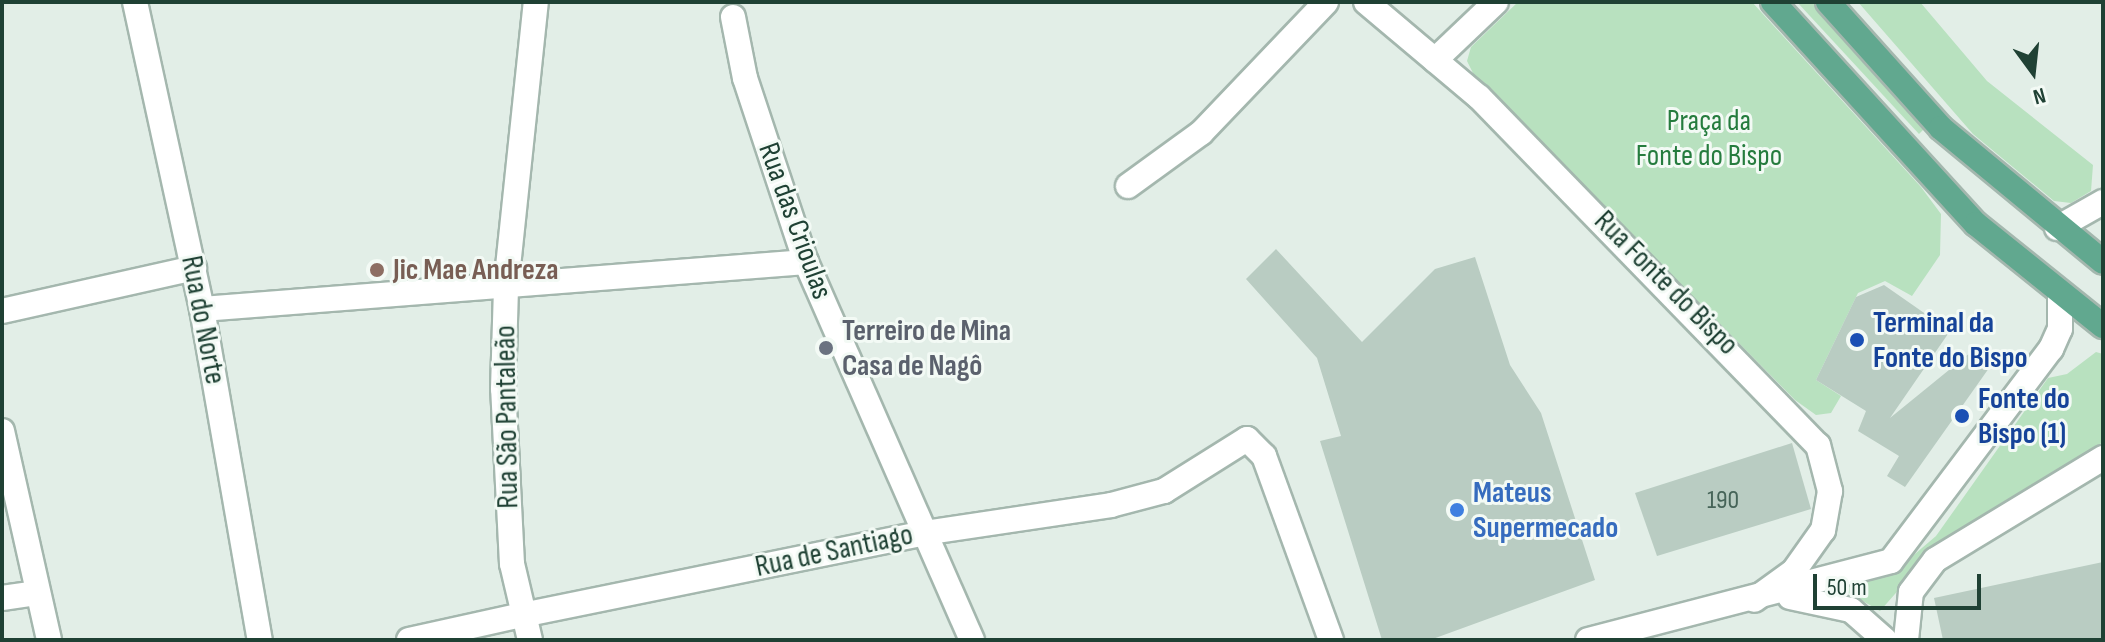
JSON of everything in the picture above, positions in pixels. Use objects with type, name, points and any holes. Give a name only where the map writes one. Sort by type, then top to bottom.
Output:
[{"type":"main road","points":[[1773,2],[1911,159],[2060,294],[2103,326]]},
{"type":"main road","points":[[1828,2],[1941,128],[2057,228],[2103,262]]},
{"type":"street","name":"Rua do Norte","points":[[135,2],[194,268],[260,640]]},
{"type":"street","name":"Rua São Pantaleão","points":[[530,640],[522,615],[505,491],[506,286],[536,2]]},
{"type":"street","points":[[1128,186],[1201,133],[1326,2]]},
{"type":"street","name":"Rua Fonte do Bispo","points":[[1366,2],[1435,60],[1742,358],[1818,445],[1829,480],[1823,530],[1794,571],[1748,601]]},
{"type":"street","points":[[1435,60],[1496,2]]},
{"type":"street","name":"Rua das Crioulas","points":[[733,17],[745,78],[806,262],[972,640]]},
{"type":"street","points":[[2057,228],[2103,202]]},
{"type":"street","points":[[202,309],[806,262]]},
{"type":"street","points":[[2,311],[194,268]]},
{"type":"street","points":[[1588,640],[1877,567],[1898,554],[2051,349],[2060,329],[2060,294]]},
{"type":"street","points":[[2,431],[49,640]]},
{"type":"street","name":"Rua de Santiago","points":[[409,640],[924,533],[1164,491],[1247,439],[1264,456],[1331,640]]},
{"type":"street","points":[[1906,640],[1911,592],[1935,560],[2103,458]]},
{"type":"street","points":[[2,598],[38,593]]},
{"type":"street","points":[[1748,601],[1822,599],[1863,616],[1885,640]]},
{"type":"green space","name":"Praça da Fonte do Bispo","points":[[1518,2],[1752,2],[1921,187],[1941,214],[1940,255],[1912,296],[1885,281],[1858,293],[1816,380],[1841,396],[1831,413],[1816,415],[1795,400],[1474,75],[1467,61],[1471,47]]},
{"type":"green space","points":[[1797,2],[1812,2],[1925,128],[1919,134]]},
{"type":"green space","points":[[1858,2],[1920,2],[1987,81],[2093,165],[2091,191],[2071,203],[2054,201],[1973,134]]},
{"type":"green space","points":[[2096,352],[2103,354],[2103,442],[1939,544],[1880,611],[1837,586],[1895,571],[1936,536],[2048,378],[2067,374]]},
{"type":"building","name":"Mateus Supermecado","points":[[1276,249],[1362,342],[1435,269],[1475,257],[1510,365],[1541,413],[1595,580],[1430,640],[1382,640],[1320,441],[1341,436],[1317,358],[1246,279]]},
{"type":"building","points":[[1884,285],[1950,331],[1890,418],[1976,348],[1994,361],[1905,487],[1887,476],[1899,456],[1858,431],[1866,411],[1816,380],[1856,297]]},
{"type":"building","points":[[1792,443],[1811,509],[1657,556],[1635,493]]},
{"type":"building","points":[[2103,562],[2103,640],[1943,640],[1934,598]]},
{"type":"place","name":"Jic Mae Andreza","points":[[377,270]]},
{"type":"place","name":"Terminal da Fonte do Bispo","points":[[1857,340]]},
{"type":"place","name":"Terreiro de Mina Casa de Nagô","points":[[826,348]]},
{"type":"place","name":"Fonte do Bispo (1)","points":[[1962,416]]},
{"type":"place","name":"Mateus Supermecado","points":[[1457,510]]}]
